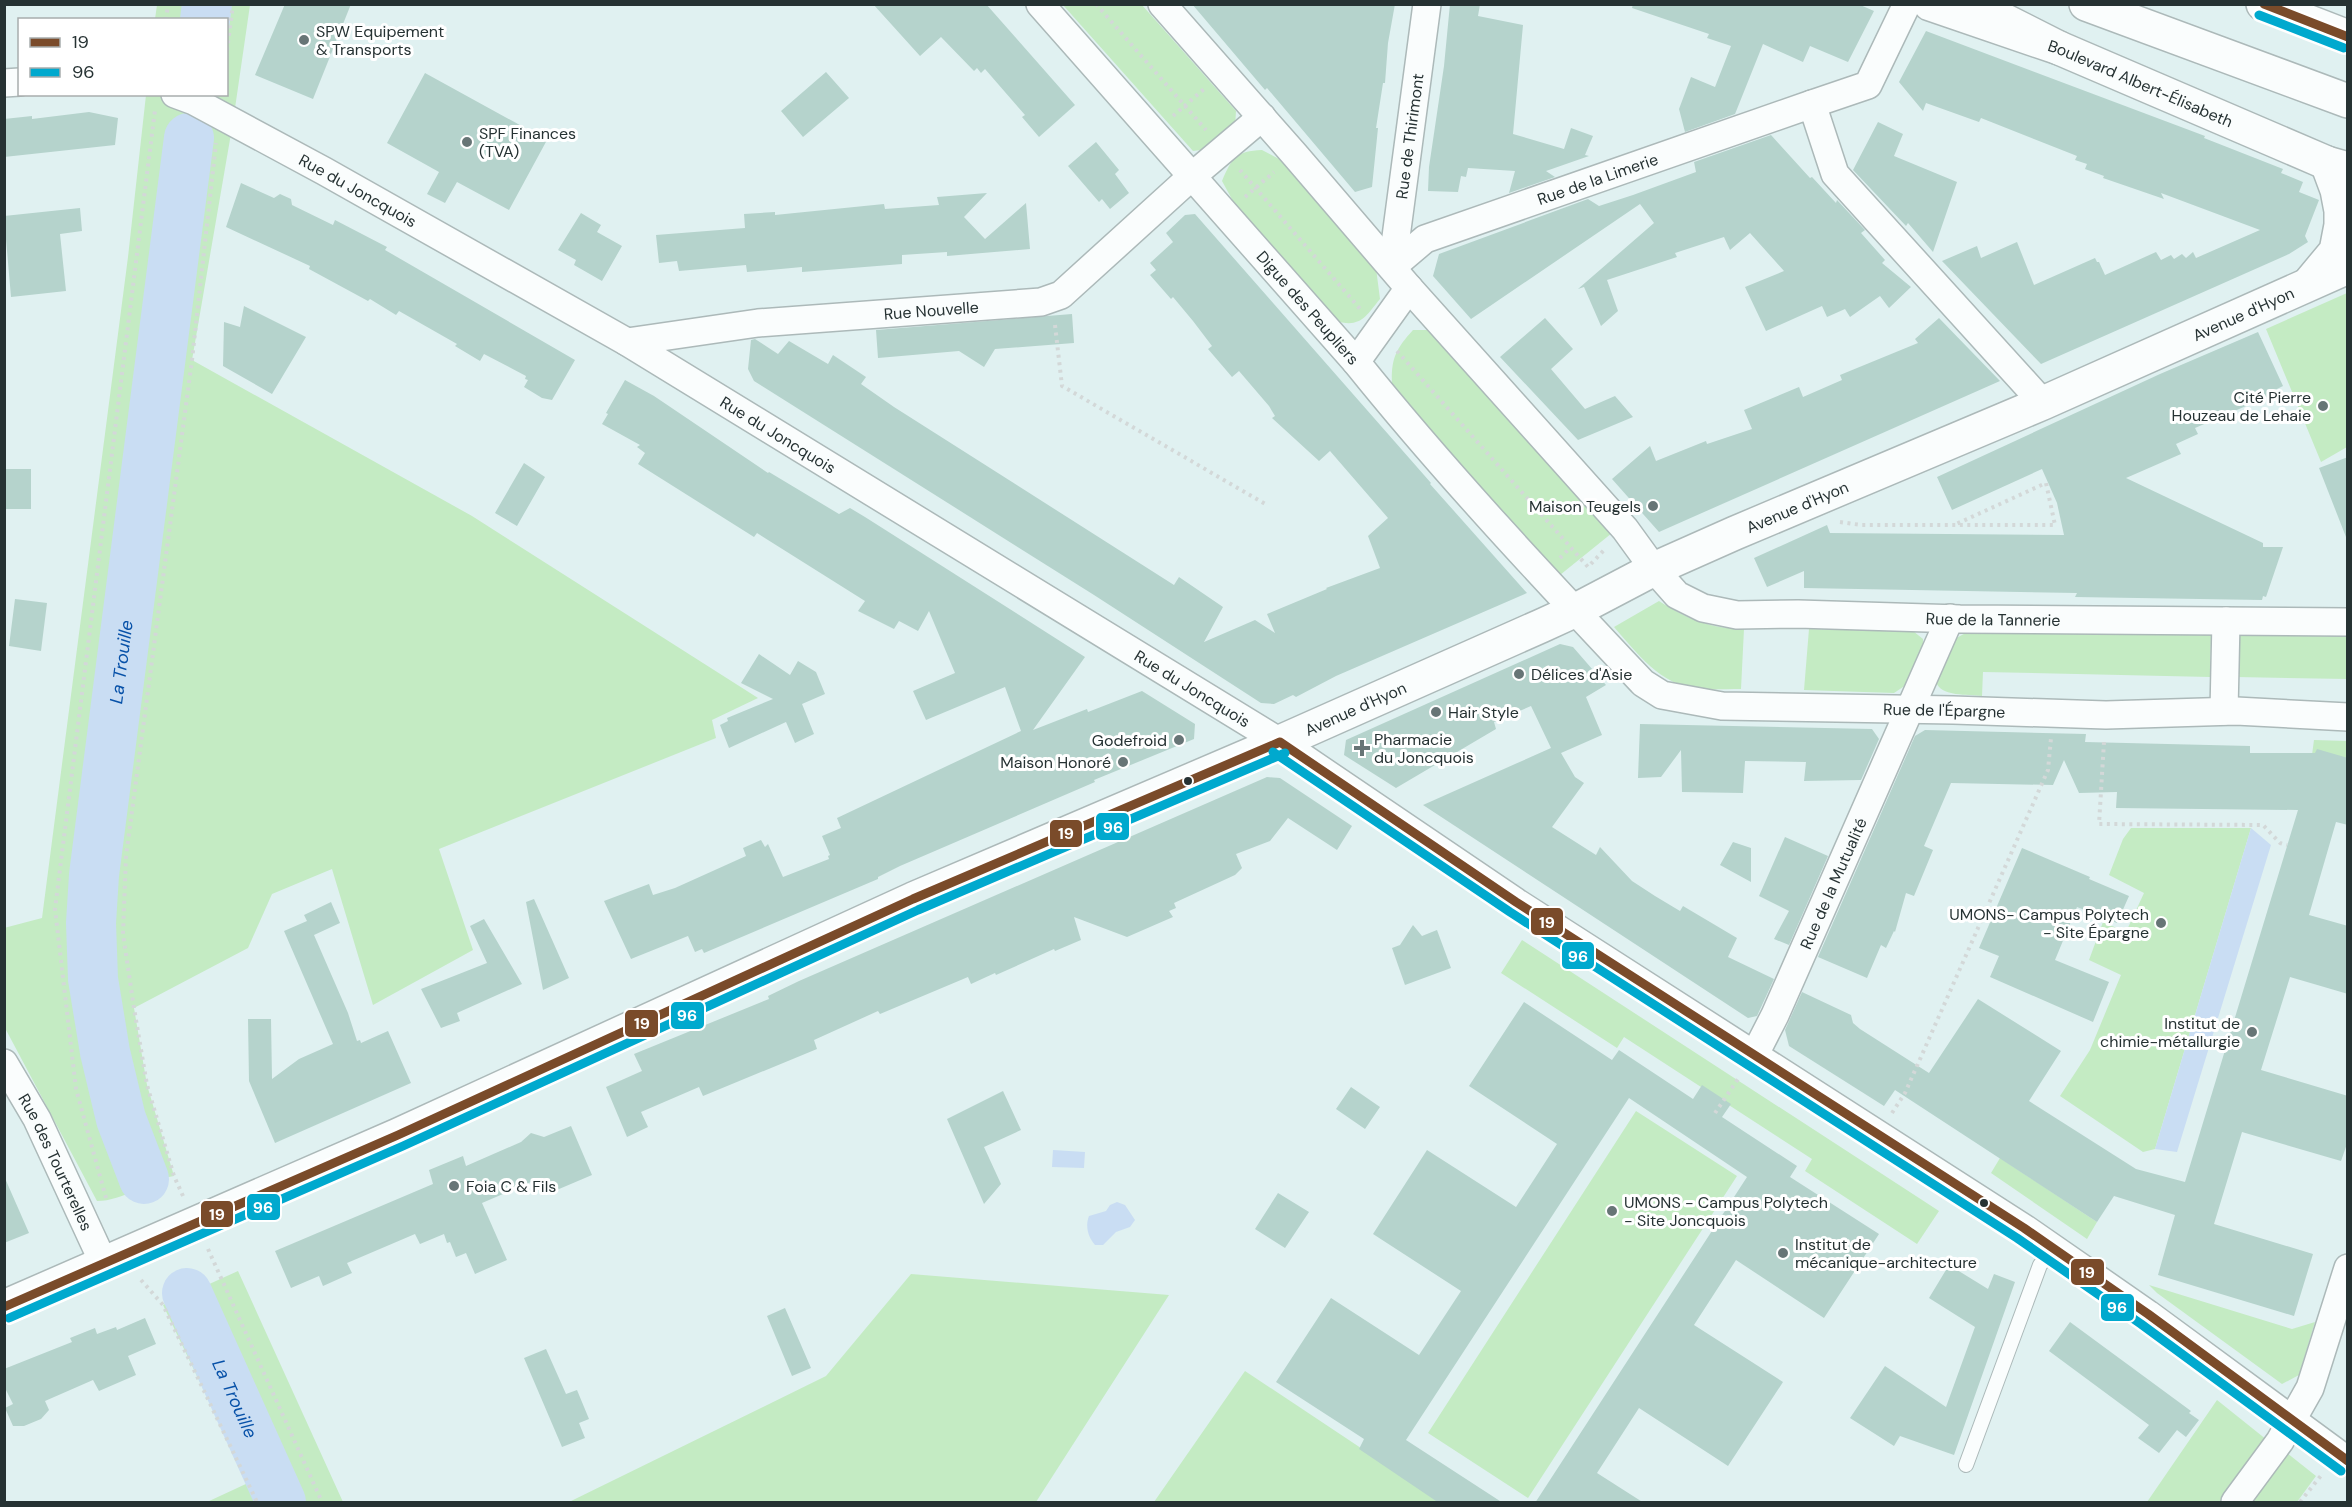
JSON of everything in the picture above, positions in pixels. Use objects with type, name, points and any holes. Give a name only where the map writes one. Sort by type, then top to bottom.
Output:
[{"type":"main road","name":"Boulevard Albert-Élisabeth","points":[[1930,4],[2059,48],[2337,166]]},
{"type":"main road","points":[[1972,4],[2059,48]]},
{"type":"main road","points":[[2086,4],[2348,101]]},
{"type":"main road","points":[[2264,4],[2348,37]]},
{"type":"main road","points":[[2310,284],[2336,251],[2341,225],[2337,166]]},
{"type":"main road","name":"Avenue d'Hyon","points":[[4,1307],[197,1224],[913,899],[1280,742],[1576,610],[1654,569],[2043,403],[2348,267]]},
{"type":"street","name":"Digue des Peupliers","points":[[1041,4],[1224,215],[1356,362],[1391,406],[1576,610]]},
{"type":"street","points":[[1162,4],[1409,288],[1625,529],[1654,569]]},
{"type":"street","name":"Rue de Thirimont","points":[[1392,267],[1427,4]]},
{"type":"street","name":"Rue de la Limerie","points":[[1392,267],[1425,239],[1868,85],[1907,4]]},
{"type":"street","name":"Rue du Joncquois","points":[[165,100],[194,101],[220,114],[627,342],[1280,742],[1516,902],[1981,1200],[2148,1314],[2348,1461]]},
{"type":"street","points":[[1812,104],[1835,174],[2043,403]]},
{"type":"street","name":"Rue Nouvelle","points":[[627,342],[758,323],[1041,302],[1061,295],[1191,177],[1262,117]]},
{"type":"street","points":[[1356,362],[1409,288]]},
{"type":"street","name":"Rue de la Tannerie","points":[[1654,569],[1677,595],[1703,608],[1737,615],[2348,622]]},
{"type":"street","name":"Rue de l'Épargne","points":[[1576,610],[1644,683],[1662,695],[1722,706],[2106,715],[2224,711],[2348,717]]},
{"type":"street","name":"Rue de la Mutualité","points":[[1754,1056],[1775,1015],[1950,618]]},
{"type":"street","points":[[2224,711],[2226,621]]},
{"type":"street","name":"Rue des Tourterelles","points":[[4,1063],[38,1119],[113,1261]]},
{"type":"street","points":[[2235,1503],[2293,1421],[2310,1388],[2348,1268]]},
{"type":"lane","points":[[1966,1465],[2040,1265],[2053,1250]]},
{"type":"path","points":[[228,43],[233,4]]},
{"type":"path","points":[[1096,4],[1588,567],[1625,529]]},
{"type":"path","points":[[1153,134],[1223,74]]},
{"type":"path","points":[[106,1201],[76,1089],[55,909],[165,100]]},
{"type":"path","points":[[220,114],[192,360],[126,856],[123,934],[147,1085],[174,1176],[322,1503]]},
{"type":"path","points":[[1224,215],[1295,155]]},
{"type":"path","points":[[1052,298],[1062,386],[1267,505]]},
{"type":"path","points":[[1841,522],[1861,525],[1954,525],[1999,525],[2055,525],[2046,483],[1954,525]]},
{"type":"path","points":[[1879,1135],[1905,1093],[2048,770],[2054,713]]},
{"type":"path","points":[[2106,715],[2099,824],[2263,825],[2280,843],[2288,845]]},
{"type":"path","points":[[1715,1113],[1754,1056]]},
{"type":"path","points":[[113,1261],[163,1305],[257,1503]]},
{"type":"path","points":[[2300,1503],[2323,1473]]},
{"type":"green space","points":[[157,5],[250,5],[233,122],[192,360],[472,516],[758,698],[712,720],[716,738],[439,849],[473,950],[373,1005],[332,869],[272,894],[248,948],[134,1008],[147,1085],[174,1176],[116,1198],[97,1201],[5,1028],[4,928],[42,918],[128,257],[146,96],[228,96],[228,18],[155,18]]},
{"type":"green space","points":[[1063,5],[1142,5],[1236,111],[1235,127],[1208,149],[1193,151]]},
{"type":"green space","points":[[1262,150],[1283,161],[1376,268],[1380,299],[1357,322],[1335,321],[1234,203],[1222,181],[1232,161],[1246,152]]},
{"type":"green space","points":[[2347,293],[2347,447],[2321,462],[2266,329]]},
{"type":"green space","points":[[1413,330],[1435,330],[1612,533],[1560,575],[1392,388],[1395,356]]},
{"type":"green space","points":[[1659,601],[1700,622],[1744,629],[1741,689],[1698,689],[1672,681],[1650,666],[1614,627]]},
{"type":"green space","points":[[1809,629],[1913,631],[1923,639],[1923,652],[1906,685],[1894,693],[1804,690]]},
{"type":"green space","points":[[2237,630],[2347,634],[2347,679],[2236,677]]},
{"type":"green space","points":[[1969,631],[2211,633],[2210,677],[1983,672],[1982,696],[1963,695],[1943,690],[1936,682],[1953,640]]},
{"type":"green space","points":[[2314,740],[2347,741],[2347,766],[2312,755]]},
{"type":"green space","points":[[2131,828],[2251,828],[2155,1149],[2143,1152],[2060,1096],[2090,1050],[2121,975],[2089,960],[2103,922],[2126,932],[2144,893],[2109,875],[2123,839]]},
{"type":"green space","points":[[1522,940],[1939,1211],[1917,1244],[1805,1171],[1812,1159],[1624,1037],[1617,1048],[1501,973]]},
{"type":"green space","points":[[1636,1111],[1737,1176],[1528,1498],[1428,1433]]},
{"type":"green space","points":[[2000,1158],[2097,1222],[2087,1239],[1991,1173]]},
{"type":"green space","points":[[238,1271],[343,1502],[207,1502],[248,1483],[163,1305]]},
{"type":"green space","points":[[911,1274],[1169,1295],[1036,1502],[569,1502],[826,1376]]},
{"type":"green space","points":[[2149,1285],[2292,1329],[2315,1322],[2299,1375],[2282,1384]]},
{"type":"green space","points":[[1245,1371],[1442,1502],[1154,1502]]},
{"type":"green space","points":[[2217,1400],[2267,1440],[2223,1502],[2147,1502]]},
{"type":"green space","points":[[2287,1453],[2316,1476],[2297,1502],[2249,1502]]},
{"type":"water","points":[[2251,828],[2271,845],[2177,1152],[2155,1149]]},
{"type":"water","points":[[1053,1150],[1085,1152],[1084,1168],[1052,1167]]},
{"type":"water","points":[[1117,1202],[1125,1205],[1135,1220],[1130,1227],[1116,1232],[1103,1245],[1095,1245],[1088,1231],[1089,1216],[1106,1211],[1110,1205]]},
{"type":"building","name":"SPW Equipement & Transports","points":[[285,4],[351,4],[313,99],[255,75]]},
{"type":"building","points":[[873,4],[986,4],[1075,105],[1039,137],[1022,117],[1025,115],[985,69],[981,73],[977,68],[974,71],[941,37],[920,56]]},
{"type":"building","points":[[1192,4],[1395,4],[1388,43],[1385,83],[1383,83],[1376,128],[1378,128],[1372,187],[1355,192]]},
{"type":"building","points":[[1450,4],[1480,4],[1478,16],[1523,25],[1513,134],[1564,149],[1571,128],[1593,136],[1585,155],[1589,156],[1546,171],[1555,177],[1509,193],[1515,171],[1468,168],[1466,177],[1461,176],[1458,192],[1428,191],[1429,167],[1444,66]]},
{"type":"building","points":[[1633,4],[1858,4],[1874,11],[1848,62],[1810,46],[1803,62],[1763,44],[1735,114],[1685,132],[1679,109],[1691,77],[1715,87],[1731,46],[1707,38],[1709,34],[1632,8]]},
{"type":"building","points":[[1926,31],[2205,136],[2204,138],[2283,169],[2281,173],[2303,182],[2299,192],[2319,200],[2305,236],[2308,242],[2289,254],[2041,364],[1942,261],[1977,246],[1981,258],[2017,242],[2034,285],[2095,258],[2105,275],[2156,252],[2161,260],[2171,255],[2174,259],[2182,254],[2186,258],[2193,252],[2196,258],[2260,230],[2161,193],[2164,199],[2103,178],[2104,176],[2085,169],[2087,164],[2075,160],[2077,156],[1981,118],[1979,122],[1926,103],[1923,111],[1899,82]]},
{"type":"building","points":[[826,72],[849,98],[803,137],[781,111]]},
{"type":"building","name":"SPF Finances (TVA)","points":[[425,73],[547,140],[509,210],[457,182],[445,203],[427,194],[439,172],[387,143]]},
{"type":"building","points":[[89,112],[118,118],[115,145],[4,157],[4,119],[32,116],[32,119]]},
{"type":"building","points":[[1878,122],[1903,134],[1894,156],[1957,182],[1933,252],[1908,223],[1906,226],[1853,170]]},
{"type":"building","points":[[1771,135],[1810,178],[1812,177],[1836,203],[1837,200],[1865,230],[1861,233],[1885,260],[1882,263],[1911,287],[1889,308],[1880,296],[1850,317],[1845,309],[1827,317],[1822,306],[1766,331],[1745,287],[1784,271],[1750,233],[1730,250],[1724,237],[1675,253],[1677,257],[1607,280],[1618,311],[1601,326],[1584,287],[1578,289],[1654,223],[1640,204],[1471,319],[1433,276],[1439,254],[1588,199],[1599,206],[1633,195],[1696,172],[1694,162]]},
{"type":"building","points":[[1096,142],[1119,170],[1115,174],[1129,193],[1110,209],[1102,199],[1099,202],[1068,166]]},
{"type":"building","points":[[241,183],[274,198],[280,194],[291,199],[292,205],[333,225],[335,220],[387,247],[385,250],[575,360],[552,400],[542,398],[524,387],[528,380],[525,379],[526,376],[484,354],[480,361],[455,346],[457,344],[399,311],[396,315],[370,299],[368,301],[309,269],[310,266],[226,227]]},
{"type":"building","points":[[987,193],[964,217],[985,239],[1026,203],[1030,249],[947,256],[947,252],[902,255],[902,264],[802,272],[802,267],[747,272],[746,265],[679,271],[677,261],[659,263],[656,235],[745,228],[744,214],[775,212],[775,215],[884,204],[885,209],[939,205],[937,197]]},
{"type":"building","points":[[80,208],[82,231],[60,234],[66,291],[11,297],[4,216]]},
{"type":"building","points":[[581,213],[601,225],[597,232],[622,246],[602,281],[574,265],[576,260],[558,250]]},
{"type":"building","points":[[1195,214],[1527,593],[1336,676],[1296,697],[1293,695],[1274,704],[1261,703],[754,381],[748,369],[751,340],[755,339],[778,354],[789,341],[828,364],[833,355],[866,377],[861,384],[894,407],[1174,585],[1179,577],[1223,607],[1204,642],[1255,620],[1275,633],[1267,614],[1326,588],[1380,568],[1368,536],[1388,518],[1330,451],[1319,461],[1272,418],[1275,416],[1269,406],[1239,371],[1232,377],[1208,349],[1212,346],[1193,321],[1150,275],[1156,270],[1150,263],[1173,242],[1166,233],[1185,215]]},
{"type":"building","points":[[244,306],[306,337],[272,394],[223,366],[224,322],[240,327]]},
{"type":"building","points":[[1072,314],[1074,343],[995,349],[984,367],[959,351],[878,358],[876,330]]},
{"type":"building","points":[[1545,318],[1573,349],[1551,369],[1585,409],[1615,396],[1633,417],[1578,440],[1500,357]]},
{"type":"building","points":[[1939,318],[2000,381],[1659,532],[1612,479],[1650,446],[1656,461],[1706,441],[1707,444],[1752,429],[1744,410],[1799,387],[1803,397],[1842,380],[1840,375],[1918,343],[1915,339]]},
{"type":"building","points":[[2258,332],[2283,386],[2267,394],[2267,397],[2195,428],[2198,434],[2176,444],[2181,454],[2126,478],[2263,543],[2263,547],[2283,547],[2266,597],[2263,596],[2262,600],[2075,597],[2077,593],[1804,588],[1804,571],[1767,587],[1754,558],[1827,525],[1830,533],[2064,535],[2057,503],[2042,469],[1952,510],[1937,477],[2160,374]]},
{"type":"building","points":[[625,380],[654,396],[768,473],[839,514],[850,508],[865,517],[1085,657],[1033,730],[1142,691],[1195,724],[1194,739],[1094,780],[1095,782],[900,866],[878,879],[704,953],[702,949],[695,952],[688,936],[631,959],[604,901],[649,884],[653,895],[675,888],[746,856],[743,848],[761,840],[765,847],[768,844],[783,877],[829,859],[830,855],[822,836],[841,828],[837,818],[1021,731],[1005,687],[926,720],[913,691],[955,673],[929,611],[918,631],[899,621],[894,629],[858,611],[865,601],[757,533],[754,537],[638,464],[645,453],[637,447],[640,445],[602,424]]},
{"type":"building","name":"Cité Pierre Houzeau de Lehaie","points":[[2348,457],[2348,537],[2346,537],[2319,468]]},
{"type":"building","points":[[524,463],[545,477],[517,526],[495,513]]},
{"type":"building","points":[[4,469],[31,469],[31,509],[4,509]]},
{"type":"building","points":[[15,599],[47,603],[41,651],[9,646]]},
{"type":"building","points":[[1560,644],[1573,647],[1606,685],[1586,697],[1602,735],[1561,753],[1575,777],[1584,783],[1552,827],[1596,855],[1600,847],[1632,881],[1680,911],[1683,906],[1737,938],[1728,957],[1774,979],[1757,1016],[1748,1018],[1423,805],[1551,748],[1531,706],[1494,722],[1496,729],[1396,788],[1344,755],[1346,740]]},
{"type":"building","points":[[759,654],[790,675],[798,661],[816,672],[825,694],[802,704],[814,734],[795,743],[786,722],[729,748],[720,725],[728,721],[727,718],[773,699],[741,683]]},
{"type":"building","points":[[1640,724],[1872,729],[1879,739],[1861,780],[1804,781],[1806,762],[1745,761],[1743,793],[1682,792],[1681,750],[1661,777],[1638,778]]},
{"type":"building","points":[[1925,730],[2086,734],[2085,742],[2250,746],[2250,753],[2315,753],[2317,749],[2348,758],[2348,825],[2336,822],[2309,915],[2348,926],[2348,994],[2290,977],[2261,1070],[2348,1096],[2348,1141],[2341,1161],[2242,1132],[2214,1224],[2313,1254],[2294,1316],[2158,1275],[2175,1215],[2114,1196],[2097,1222],[1895,1090],[1884,1106],[1789,1046],[1785,1030],[1802,992],[1851,1015],[1853,1023],[1860,1029],[1929,1073],[1978,999],[2061,1051],[2029,1101],[2136,1169],[2185,1182],[2298,810],[2116,808],[2117,792],[2079,793],[2064,760],[2053,785],[1951,783],[1924,846],[1933,850],[1914,896],[1906,893],[1895,932],[1886,948],[1881,945],[1867,978],[1818,957],[1915,736]]},
{"type":"building","points":[[1267,777],[1280,778],[1352,826],[1337,850],[1288,818],[1270,841],[1236,854],[1242,868],[1235,875],[1174,903],[1176,908],[1169,911],[1173,917],[1127,937],[1074,917],[1081,940],[971,984],[968,977],[880,1014],[878,1011],[814,1040],[817,1049],[703,1096],[699,1087],[641,1112],[648,1127],[627,1137],[606,1087],[642,1071],[634,1054],[769,999],[768,996],[799,981]]},
{"type":"building","points":[[1785,837],[1828,856],[1789,945],[1774,939],[1789,911],[1759,896]]},
{"type":"building","points":[[1733,842],[1751,848],[1751,882],[1720,865]]},
{"type":"building","points":[[2022,848],[2129,896],[2117,923],[2077,907],[2055,960],[2109,982],[2093,1022],[1990,977],[1999,956],[1979,948]]},
{"type":"building","points":[[534,899],[569,978],[543,990],[526,902]]},
{"type":"building","points":[[331,902],[340,923],[314,935],[348,1013],[357,1041],[360,1040],[361,1043],[388,1031],[411,1083],[275,1143],[249,1081],[248,1019],[271,1019],[272,1079],[299,1059],[333,1044],[284,931],[307,921],[304,915]]},
{"type":"building","points":[[484,919],[522,984],[457,1013],[460,1021],[441,1028],[421,989],[487,963],[470,926]]},
{"type":"building","points":[[1413,925],[1422,936],[1437,930],[1451,968],[1405,985],[1392,948],[1400,945]]},
{"type":"building","name":"Institut de mécanique-architecture","points":[[1524,1002],[1612,1060],[1619,1050],[1693,1099],[1702,1085],[1731,1104],[1722,1117],[1797,1166],[1790,1177],[1879,1234],[1824,1318],[1736,1260],[1694,1325],[1783,1382],[1728,1466],[1639,1408],[1597,1473],[1644,1503],[1535,1503],[1747,1177],[1629,1098],[1406,1440],[1503,1503],[1439,1503],[1359,1449],[1364,1439],[1276,1382],[1331,1298],[1419,1355],[1461,1291],[1373,1234],[1427,1150],[1516,1207],[1533,1181],[1557,1144],[1469,1086]]},
{"type":"building","points":[[1351,1087],[1380,1107],[1365,1129],[1336,1109]]},
{"type":"building","points":[[1003,1091],[1021,1130],[984,1147],[1001,1184],[984,1204],[947,1119]]},
{"type":"building","points":[[571,1126],[592,1175],[545,1195],[538,1179],[482,1203],[507,1260],[475,1274],[466,1253],[456,1257],[444,1234],[420,1244],[415,1234],[347,1263],[352,1273],[323,1286],[319,1276],[291,1288],[275,1251],[433,1184],[429,1170],[463,1156],[466,1166],[521,1142],[531,1133],[544,1137]]},
{"type":"building","points":[[4,1176],[29,1233],[4,1243]]},
{"type":"building","points":[[1278,1193],[1309,1212],[1285,1248],[1255,1229]]},
{"type":"building","points":[[1949,1265],[1988,1289],[1994,1274],[2015,1282],[1954,1455],[1900,1436],[1894,1446],[1850,1418],[1885,1366],[1946,1407],[1975,1327],[1929,1298]]},
{"type":"building","points":[[785,1308],[811,1368],[792,1376],[767,1316]]},
{"type":"building","points":[[145,1318],[156,1344],[128,1356],[136,1375],[99,1391],[93,1380],[45,1401],[49,1410],[41,1419],[24,1426],[13,1426],[5,1408],[13,1404],[4,1386],[4,1369],[72,1342],[70,1338],[95,1328],[97,1334],[116,1327],[117,1330]]},
{"type":"building","points":[[2070,1322],[2191,1411],[2189,1413],[2199,1420],[2186,1437],[2177,1430],[2159,1453],[2138,1438],[2149,1425],[2049,1351]]},
{"type":"building","points":[[546,1349],[566,1394],[577,1390],[589,1419],[579,1423],[585,1438],[562,1447],[524,1358]]},
{"type":"waterway","name":"La Trouille","points":[[205,18],[207,4]]},
{"type":"waterway","name":"La Trouille","points":[[144,1179],[121,1119],[105,1052],[93,979],[91,923],[94,875],[189,138]]},
{"type":"waterway","name":"La Trouille","points":[[187,1293],[281,1502]]},
{"type":"transit line","name":"19","points":[[2264,4],[2348,37]]},
{"type":"transit line","name":"96","points":[[2259,15],[2344,48]]},
{"type":"transit line","name":"19","points":[[1280,742],[1516,902],[2024,1228],[2148,1314],[2348,1461]]},
{"type":"transit line","name":"19","points":[[4,1307],[398,1135],[913,899],[1280,742]]},
{"type":"transit line","name":"96","points":[[1273,752],[1510,912],[2017,1238],[2141,1324],[2341,1471]]},
{"type":"transit line","name":"96","points":[[9,1318],[403,1146],[918,910],[1285,753]]},
{"type":"place","name":"SPW Equipement & Transports","points":[[304,40]]},
{"type":"place","name":"SPF Finances (TVA)","points":[[467,142]]},
{"type":"place","name":"Cité Pierre Houzeau de Lehaie","points":[[2323,406]]},
{"type":"place","name":"Maison Teugels","points":[[1653,506]]},
{"type":"place","name":"Délices d'Asie","points":[[1519,674]]},
{"type":"place","name":"Hair Style","points":[[1436,712]]},
{"type":"place","name":"Godefroid","points":[[1179,740]]},
{"type":"place","name":"Pharmacie du Joncquois","points":[[1362,748]]},
{"type":"place","name":"Maison Honoré","points":[[1123,762]]},
{"type":"place","name":"UMONS- Campus Polytech - Site Épargne","points":[[2161,923]]},
{"type":"place","name":"Institut de chimie-métallurgie","points":[[2252,1032]]},
{"type":"place","name":"Foia C & Fils","points":[[454,1186]]},
{"type":"place","name":"UMONS - Campus Polytech - Site Joncquois","points":[[1612,1211]]},
{"type":"place","name":"Institut de mécanique-architecture","points":[[1783,1253]]}]
